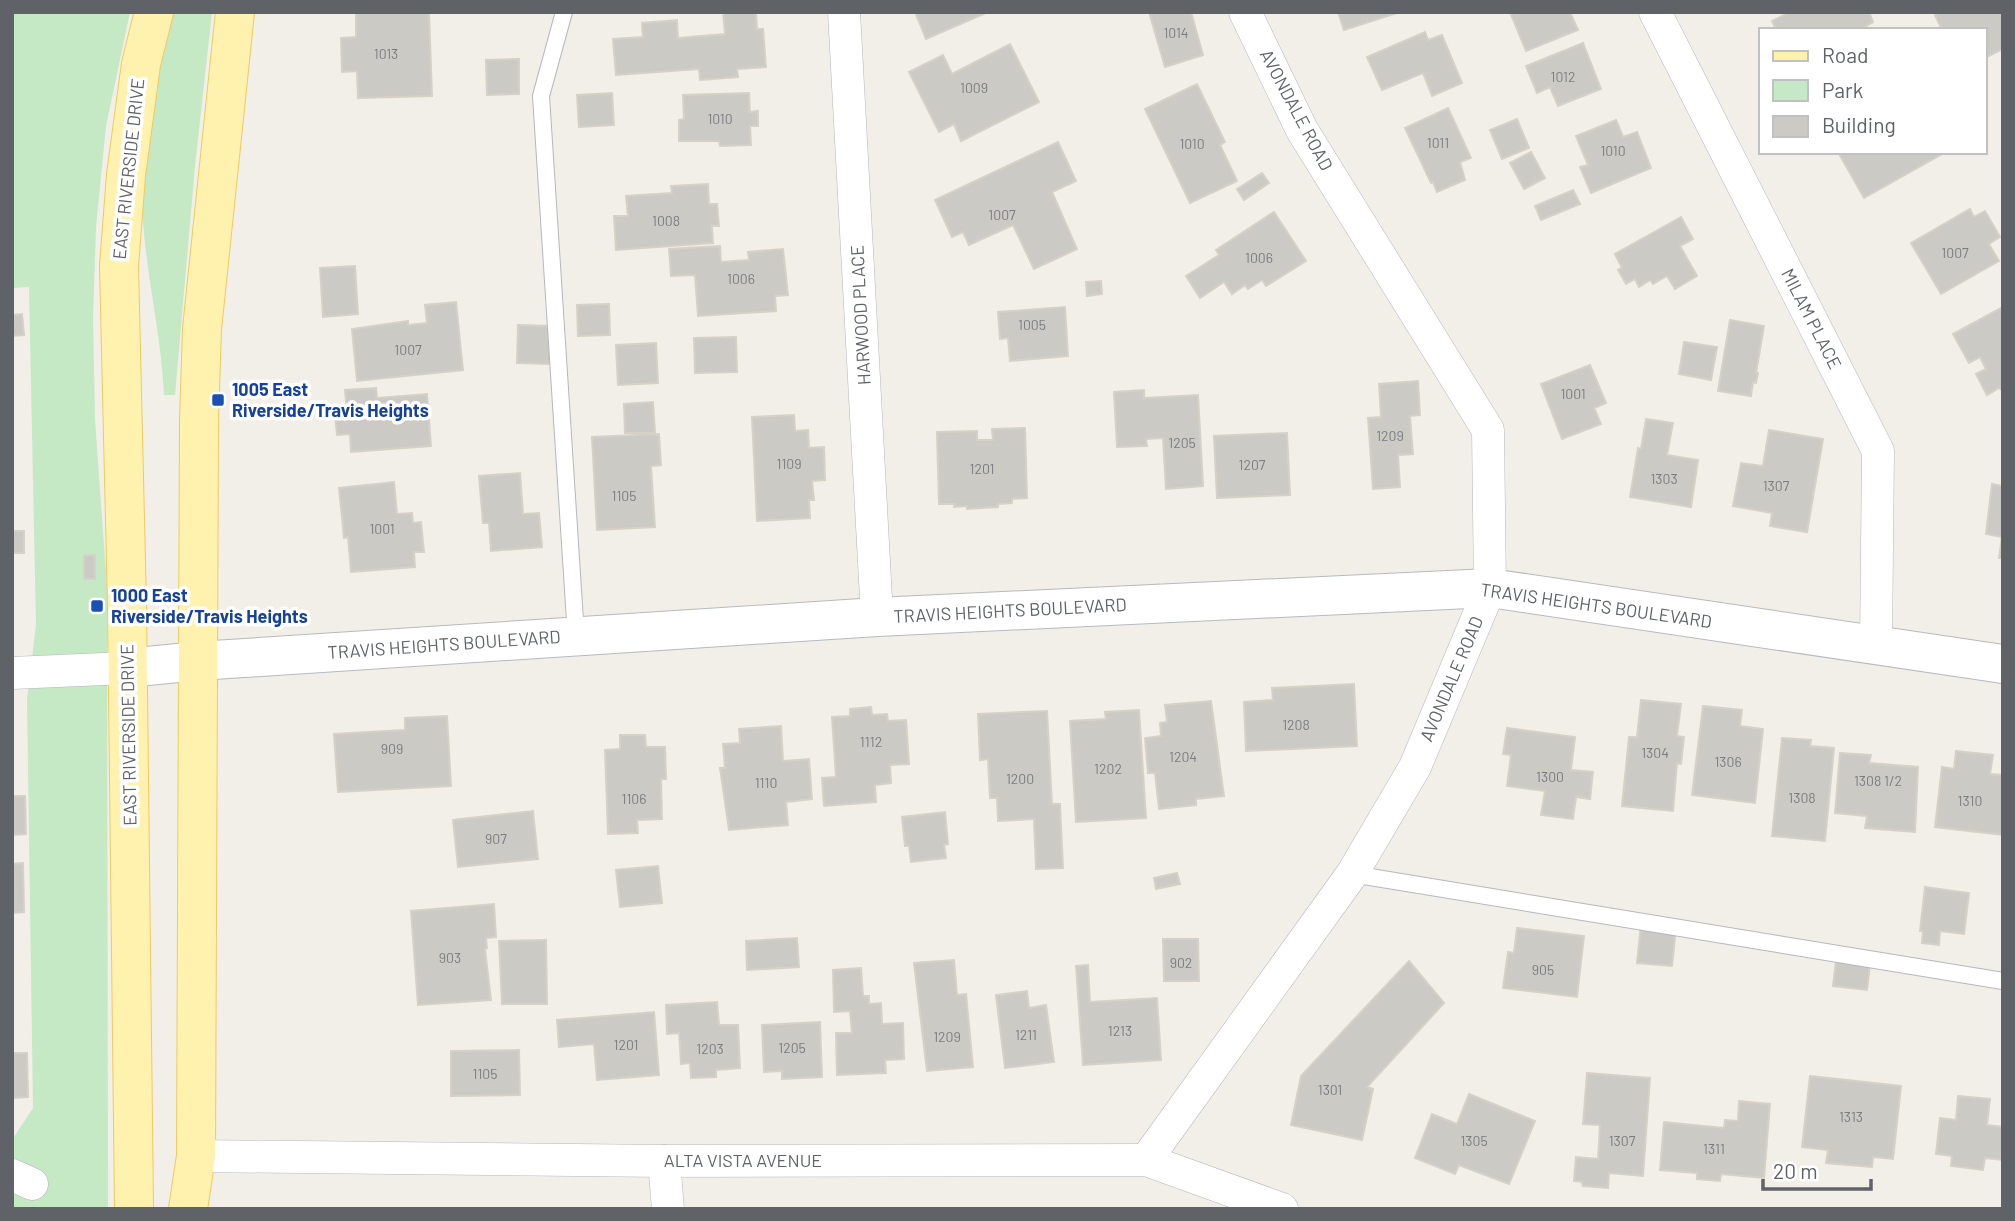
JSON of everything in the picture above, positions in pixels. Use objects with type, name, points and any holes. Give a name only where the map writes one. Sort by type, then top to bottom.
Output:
[{"type":"main road","name":"EAST RIVERSIDE DRIVE","points":[[135,1209],[119,266],[126,175],[139,76],[154,12]]},
{"type":"main road","points":[[188,1209],[196,1156],[199,421],[202,328],[235,12]]},
{"type":"street","name":"HARWOOD PLACE","points":[[844,12],[877,617]]},
{"type":"street","name":"AVONDALE ROAD","points":[[1146,1160],[1352,874],[1415,768],[1490,588],[1488,430],[1302,130],[1245,12]]},
{"type":"street","name":"MILAM PLACE","points":[[1655,12],[1878,451],[1876,646]]},
{"type":"street","name":"TRAVIS HEIGHTS BOULEVARD","points":[[12,673],[127,668],[198,661],[877,617],[1490,588],[2003,664]]},
{"type":"street","name":"ALTA VISTA AVENUE","points":[[196,1156],[664,1161],[1146,1160],[1282,1209]]},
{"type":"street","points":[[664,1161],[668,1209]]},
{"type":"lane","points":[[564,12],[541,96],[576,636]]},
{"type":"lane","points":[[1352,874],[2003,981]]},
{"type":"green space","points":[[12,12],[130,12],[106,126],[96,227],[93,318],[95,420],[107,587],[108,1209],[12,1209],[12,1140],[33,1108],[27,699],[36,625],[29,287],[12,288]]},
{"type":"green space","points":[[170,12],[212,12],[195,166],[175,395],[164,395],[145,247],[142,175]]},
{"type":"building","points":[[356,12],[429,12],[432,96],[358,98],[357,71],[342,72],[341,38],[356,37]]},
{"type":"building","points":[[723,12],[756,12],[757,29],[763,29],[766,67],[737,69],[738,77],[700,80],[699,69],[616,75],[613,39],[643,37],[642,23],[677,20],[678,38],[725,34]]},
{"type":"building","points":[[915,12],[988,12],[926,39]]},
{"type":"building","points":[[1149,12],[1191,12],[1203,55],[1165,67]]},
{"type":"building","points":[[1338,12],[1400,12],[1344,30]]},
{"type":"building","points":[[1510,12],[1570,12],[1578,30],[1526,51]]},
{"type":"building","points":[[1790,12],[1869,12],[1873,22],[1863,28],[1775,28],[1772,21]]},
{"type":"building","points":[[1941,12],[2003,12],[2003,49],[1987,57],[1987,28],[1941,28],[1935,15]]},
{"type":"building","points":[[1425,32],[1428,40],[1442,35],[1462,83],[1432,96],[1423,73],[1382,90],[1367,57]]},
{"type":"building","points":[[1583,43],[1601,89],[1558,106],[1550,87],[1537,93],[1526,66]]},
{"type":"building","points":[[1010,44],[1039,102],[961,141],[954,124],[939,132],[909,72],[943,55],[952,74]]},
{"type":"building","points":[[519,59],[519,94],[487,95],[486,60]]},
{"type":"building","points":[[1197,84],[1225,142],[1220,145],[1237,181],[1190,203],[1145,109]]},
{"type":"building","points":[[612,93],[614,125],[579,127],[577,95]]},
{"type":"building","points":[[749,93],[750,112],[758,111],[758,126],[750,126],[751,145],[720,146],[719,141],[679,141],[679,120],[684,119],[683,95]]},
{"type":"building","points":[[1448,108],[1471,158],[1460,162],[1465,180],[1437,192],[1405,128]]},
{"type":"building","points":[[1517,119],[1529,148],[1502,159],[1490,130]]},
{"type":"building","points":[[1616,120],[1623,137],[1637,132],[1651,168],[1591,193],[1580,167],[1588,165],[1576,136]]},
{"type":"building","points":[[1058,142],[1076,181],[1052,192],[1077,249],[1034,269],[1013,225],[969,245],[963,232],[952,237],[935,200]]},
{"type":"building","points":[[1531,152],[1545,178],[1524,189],[1510,163]]},
{"type":"building","points":[[1839,154],[1942,154],[1864,198]]},
{"type":"building","points":[[1262,173],[1269,183],[1244,200],[1237,189]]},
{"type":"building","points":[[708,184],[709,204],[717,204],[719,226],[712,226],[713,243],[616,250],[614,216],[628,216],[626,196],[672,193],[671,186]]},
{"type":"building","points":[[1573,190],[1580,204],[1541,220],[1535,206]]},
{"type":"building","points":[[1970,209],[1974,217],[1985,211],[2000,237],[1989,244],[1999,261],[1941,294],[1911,243]]},
{"type":"building","points":[[1274,212],[1306,261],[1266,286],[1262,280],[1248,289],[1245,285],[1232,294],[1224,282],[1200,298],[1186,276],[1219,255],[1216,250]]},
{"type":"building","points":[[1681,217],[1693,239],[1680,246],[1697,276],[1675,289],[1667,276],[1653,284],[1650,280],[1639,287],[1635,279],[1626,284],[1618,270],[1622,268],[1615,254]]},
{"type":"building","points":[[720,246],[721,262],[749,260],[748,252],[783,249],[788,295],[775,296],[776,311],[698,316],[695,275],[671,276],[669,249]]},
{"type":"building","points":[[355,266],[358,314],[323,317],[320,268]]},
{"type":"building","points":[[1101,281],[1102,294],[1087,296],[1086,282]]},
{"type":"building","points":[[456,302],[463,370],[357,381],[352,329],[408,321],[408,325],[427,323],[425,305]]},
{"type":"building","points":[[609,304],[610,335],[578,336],[577,305]]},
{"type":"building","points":[[1065,307],[1068,356],[1010,361],[1008,338],[1000,339],[998,312]]},
{"type":"building","points":[[2003,307],[2003,391],[1999,388],[1987,395],[1976,374],[1986,369],[1980,357],[1969,363],[1953,334]]},
{"type":"building","points":[[22,314],[24,335],[12,336],[12,315]]},
{"type":"building","points":[[1730,320],[1764,326],[1758,373],[1756,383],[1753,382],[1751,396],[1718,391]]},
{"type":"building","points":[[518,325],[552,326],[550,364],[517,363]]},
{"type":"building","points":[[736,337],[737,372],[695,373],[694,338]]},
{"type":"building","points":[[1684,342],[1717,347],[1711,380],[1679,374]]},
{"type":"building","points":[[656,343],[658,383],[618,385],[616,345]]},
{"type":"building","points":[[1590,365],[1606,403],[1594,408],[1601,424],[1562,439],[1541,384]]},
{"type":"building","points":[[1418,381],[1420,415],[1410,416],[1413,454],[1398,455],[1400,487],[1373,489],[1368,418],[1381,417],[1379,384]]},
{"type":"building","points":[[376,388],[377,398],[427,394],[431,446],[351,452],[350,434],[337,435],[335,414],[347,412],[345,390]]},
{"type":"building","points":[[1144,390],[1144,398],[1198,395],[1203,486],[1166,489],[1163,438],[1146,439],[1147,446],[1117,447],[1114,392]]},
{"type":"building","points":[[653,402],[655,433],[625,433],[624,404]]},
{"type":"building","points":[[794,415],[795,431],[808,430],[809,448],[824,447],[825,480],[812,481],[814,500],[809,500],[810,518],[757,521],[752,417]]},
{"type":"building","points":[[1646,419],[1673,423],[1667,455],[1698,460],[1691,507],[1630,497]]},
{"type":"building","points":[[1025,428],[1027,498],[1012,499],[1012,503],[998,504],[998,507],[967,509],[967,506],[939,504],[937,432],[977,431],[977,440],[993,440],[992,429]]},
{"type":"building","points":[[1769,430],[1823,439],[1807,532],[1770,526],[1772,513],[1733,506],[1741,463],[1763,466]]},
{"type":"building","points":[[1287,433],[1290,495],[1217,498],[1214,436]]},
{"type":"building","points":[[659,434],[661,465],[651,466],[655,527],[597,530],[592,437]]},
{"type":"building","points":[[520,473],[523,514],[539,513],[542,547],[491,551],[489,523],[483,523],[479,476]]},
{"type":"building","points":[[394,482],[397,514],[412,513],[413,523],[421,522],[424,552],[414,552],[415,567],[351,572],[348,537],[344,538],[339,488]]},
{"type":"building","points":[[1992,484],[2003,486],[2003,558],[1999,558],[2002,537],[1986,534]]},
{"type":"building","points":[[12,531],[24,531],[24,553],[12,553]]},
{"type":"building","points":[[95,555],[95,579],[84,579],[84,556]]},
{"type":"building","points":[[1354,684],[1357,746],[1246,751],[1244,702],[1273,700],[1272,688]]},
{"type":"building","points":[[1641,700],[1681,704],[1677,736],[1684,737],[1681,764],[1677,763],[1673,811],[1622,806],[1629,737],[1637,737]]},
{"type":"building","points":[[1211,701],[1224,796],[1196,799],[1196,805],[1159,809],[1155,773],[1148,773],[1145,738],[1161,736],[1160,723],[1167,722],[1165,705]]},
{"type":"building","points":[[1703,706],[1742,710],[1740,726],[1763,729],[1755,803],[1692,795]]},
{"type":"building","points":[[871,707],[872,715],[887,714],[888,721],[906,720],[909,764],[890,765],[891,783],[875,785],[876,802],[824,806],[822,778],[836,777],[832,717],[850,716],[850,709]]},
{"type":"building","points":[[1139,710],[1146,818],[1076,822],[1070,721],[1106,719],[1105,712]]},
{"type":"building","points":[[1047,711],[1052,804],[1060,804],[1063,868],[1036,869],[1034,819],[998,821],[997,798],[990,798],[988,759],[980,760],[978,714]]},
{"type":"building","points":[[447,716],[451,786],[338,792],[334,734],[405,730],[405,718]]},
{"type":"building","points":[[781,726],[783,761],[809,759],[812,799],[786,802],[788,825],[729,830],[720,768],[725,768],[723,744],[740,743],[739,729]]},
{"type":"building","points":[[1507,728],[1575,737],[1571,770],[1593,772],[1590,799],[1576,797],[1573,819],[1541,815],[1545,791],[1507,786],[1511,755],[1503,754]]},
{"type":"building","points":[[620,735],[645,735],[646,747],[665,747],[666,779],[661,779],[662,819],[637,820],[638,833],[608,834],[605,750],[620,749]]},
{"type":"building","points":[[1782,738],[1811,740],[1810,746],[1834,748],[1825,841],[1772,836]]},
{"type":"building","points":[[1956,751],[1993,755],[1990,774],[2003,775],[2003,835],[1935,827],[1942,767],[1954,769]]},
{"type":"building","points":[[1840,753],[1871,755],[1869,763],[1918,767],[1915,832],[1865,828],[1867,816],[1835,813]]},
{"type":"building","points":[[12,796],[25,796],[26,834],[12,835]]},
{"type":"building","points":[[533,811],[538,859],[458,867],[453,820]]},
{"type":"building","points":[[945,812],[948,844],[944,845],[946,858],[911,862],[909,846],[905,846],[902,817]]},
{"type":"building","points":[[23,863],[24,912],[12,913],[12,864]]},
{"type":"building","points":[[658,866],[662,903],[620,907],[616,870]]},
{"type":"building","points":[[1177,873],[1180,884],[1156,889],[1154,878]]},
{"type":"building","points":[[1925,887],[1969,893],[1964,934],[1940,931],[1939,945],[1922,943],[1923,931],[1920,931]]},
{"type":"building","points":[[494,904],[496,937],[486,938],[485,949],[491,1000],[418,1005],[411,911]]},
{"type":"building","points":[[1641,925],[1676,928],[1672,966],[1637,963]]},
{"type":"building","points":[[1517,928],[1584,936],[1577,997],[1503,988],[1508,952],[1514,953]]},
{"type":"building","points":[[797,938],[799,967],[747,970],[746,941]]},
{"type":"building","points":[[1163,939],[1198,939],[1199,981],[1164,981]]},
{"type":"building","points":[[546,940],[547,1004],[502,1004],[499,941]]},
{"type":"building","points":[[954,960],[957,995],[966,994],[973,1067],[927,1071],[914,963]]},
{"type":"building","points":[[1409,961],[1444,1003],[1367,1087],[1373,1089],[1362,1140],[1291,1125],[1301,1076]]},
{"type":"building","points":[[1836,961],[1870,965],[1867,990],[1833,986]]},
{"type":"building","points":[[1088,965],[1090,1002],[1157,998],[1161,1060],[1083,1065],[1076,966]]},
{"type":"building","points":[[861,968],[863,996],[869,996],[869,1004],[881,1003],[882,1024],[903,1023],[904,1059],[885,1060],[886,1073],[837,1075],[836,1033],[852,1033],[850,1011],[834,1012],[833,970]]},
{"type":"building","points":[[1027,991],[1029,1008],[1046,1005],[1054,1062],[1005,1068],[996,995]]},
{"type":"building","points":[[717,1002],[719,1025],[738,1025],[740,1068],[716,1070],[716,1077],[691,1078],[690,1063],[681,1064],[679,1033],[667,1034],[666,1005]]},
{"type":"building","points":[[654,1012],[659,1075],[597,1080],[594,1044],[559,1047],[557,1020]]},
{"type":"building","points":[[820,1022],[822,1077],[782,1079],[782,1071],[764,1072],[762,1025]]},
{"type":"building","points":[[519,1050],[520,1095],[451,1096],[451,1051]]},
{"type":"building","points":[[12,1053],[27,1053],[28,1097],[12,1098]]},
{"type":"building","points":[[1587,1073],[1650,1078],[1643,1176],[1609,1173],[1608,1188],[1583,1186],[1582,1182],[1574,1181],[1576,1157],[1598,1159],[1600,1125],[1583,1124]]},
{"type":"building","points":[[1810,1076],[1901,1086],[1893,1159],[1873,1157],[1872,1167],[1826,1163],[1828,1150],[1802,1147]]},
{"type":"building","points":[[1469,1094],[1535,1121],[1509,1184],[1459,1165],[1455,1174],[1415,1158],[1432,1114],[1457,1124]]},
{"type":"building","points":[[1958,1096],[1990,1099],[1987,1125],[2003,1127],[2003,1160],[1985,1158],[1983,1170],[1951,1166],[1952,1156],[1936,1154],[1940,1118],[1956,1120]]},
{"type":"building","points":[[1739,1101],[1770,1104],[1764,1178],[1721,1174],[1720,1181],[1697,1179],[1697,1173],[1660,1170],[1664,1122],[1724,1128],[1725,1120],[1738,1121]]},
{"type":"place","name":"1005 East Riverside/Travis Heights","points":[[218,400]]},
{"type":"place","name":"1000 East Riverside/Travis Heights","points":[[97,606]]}]
